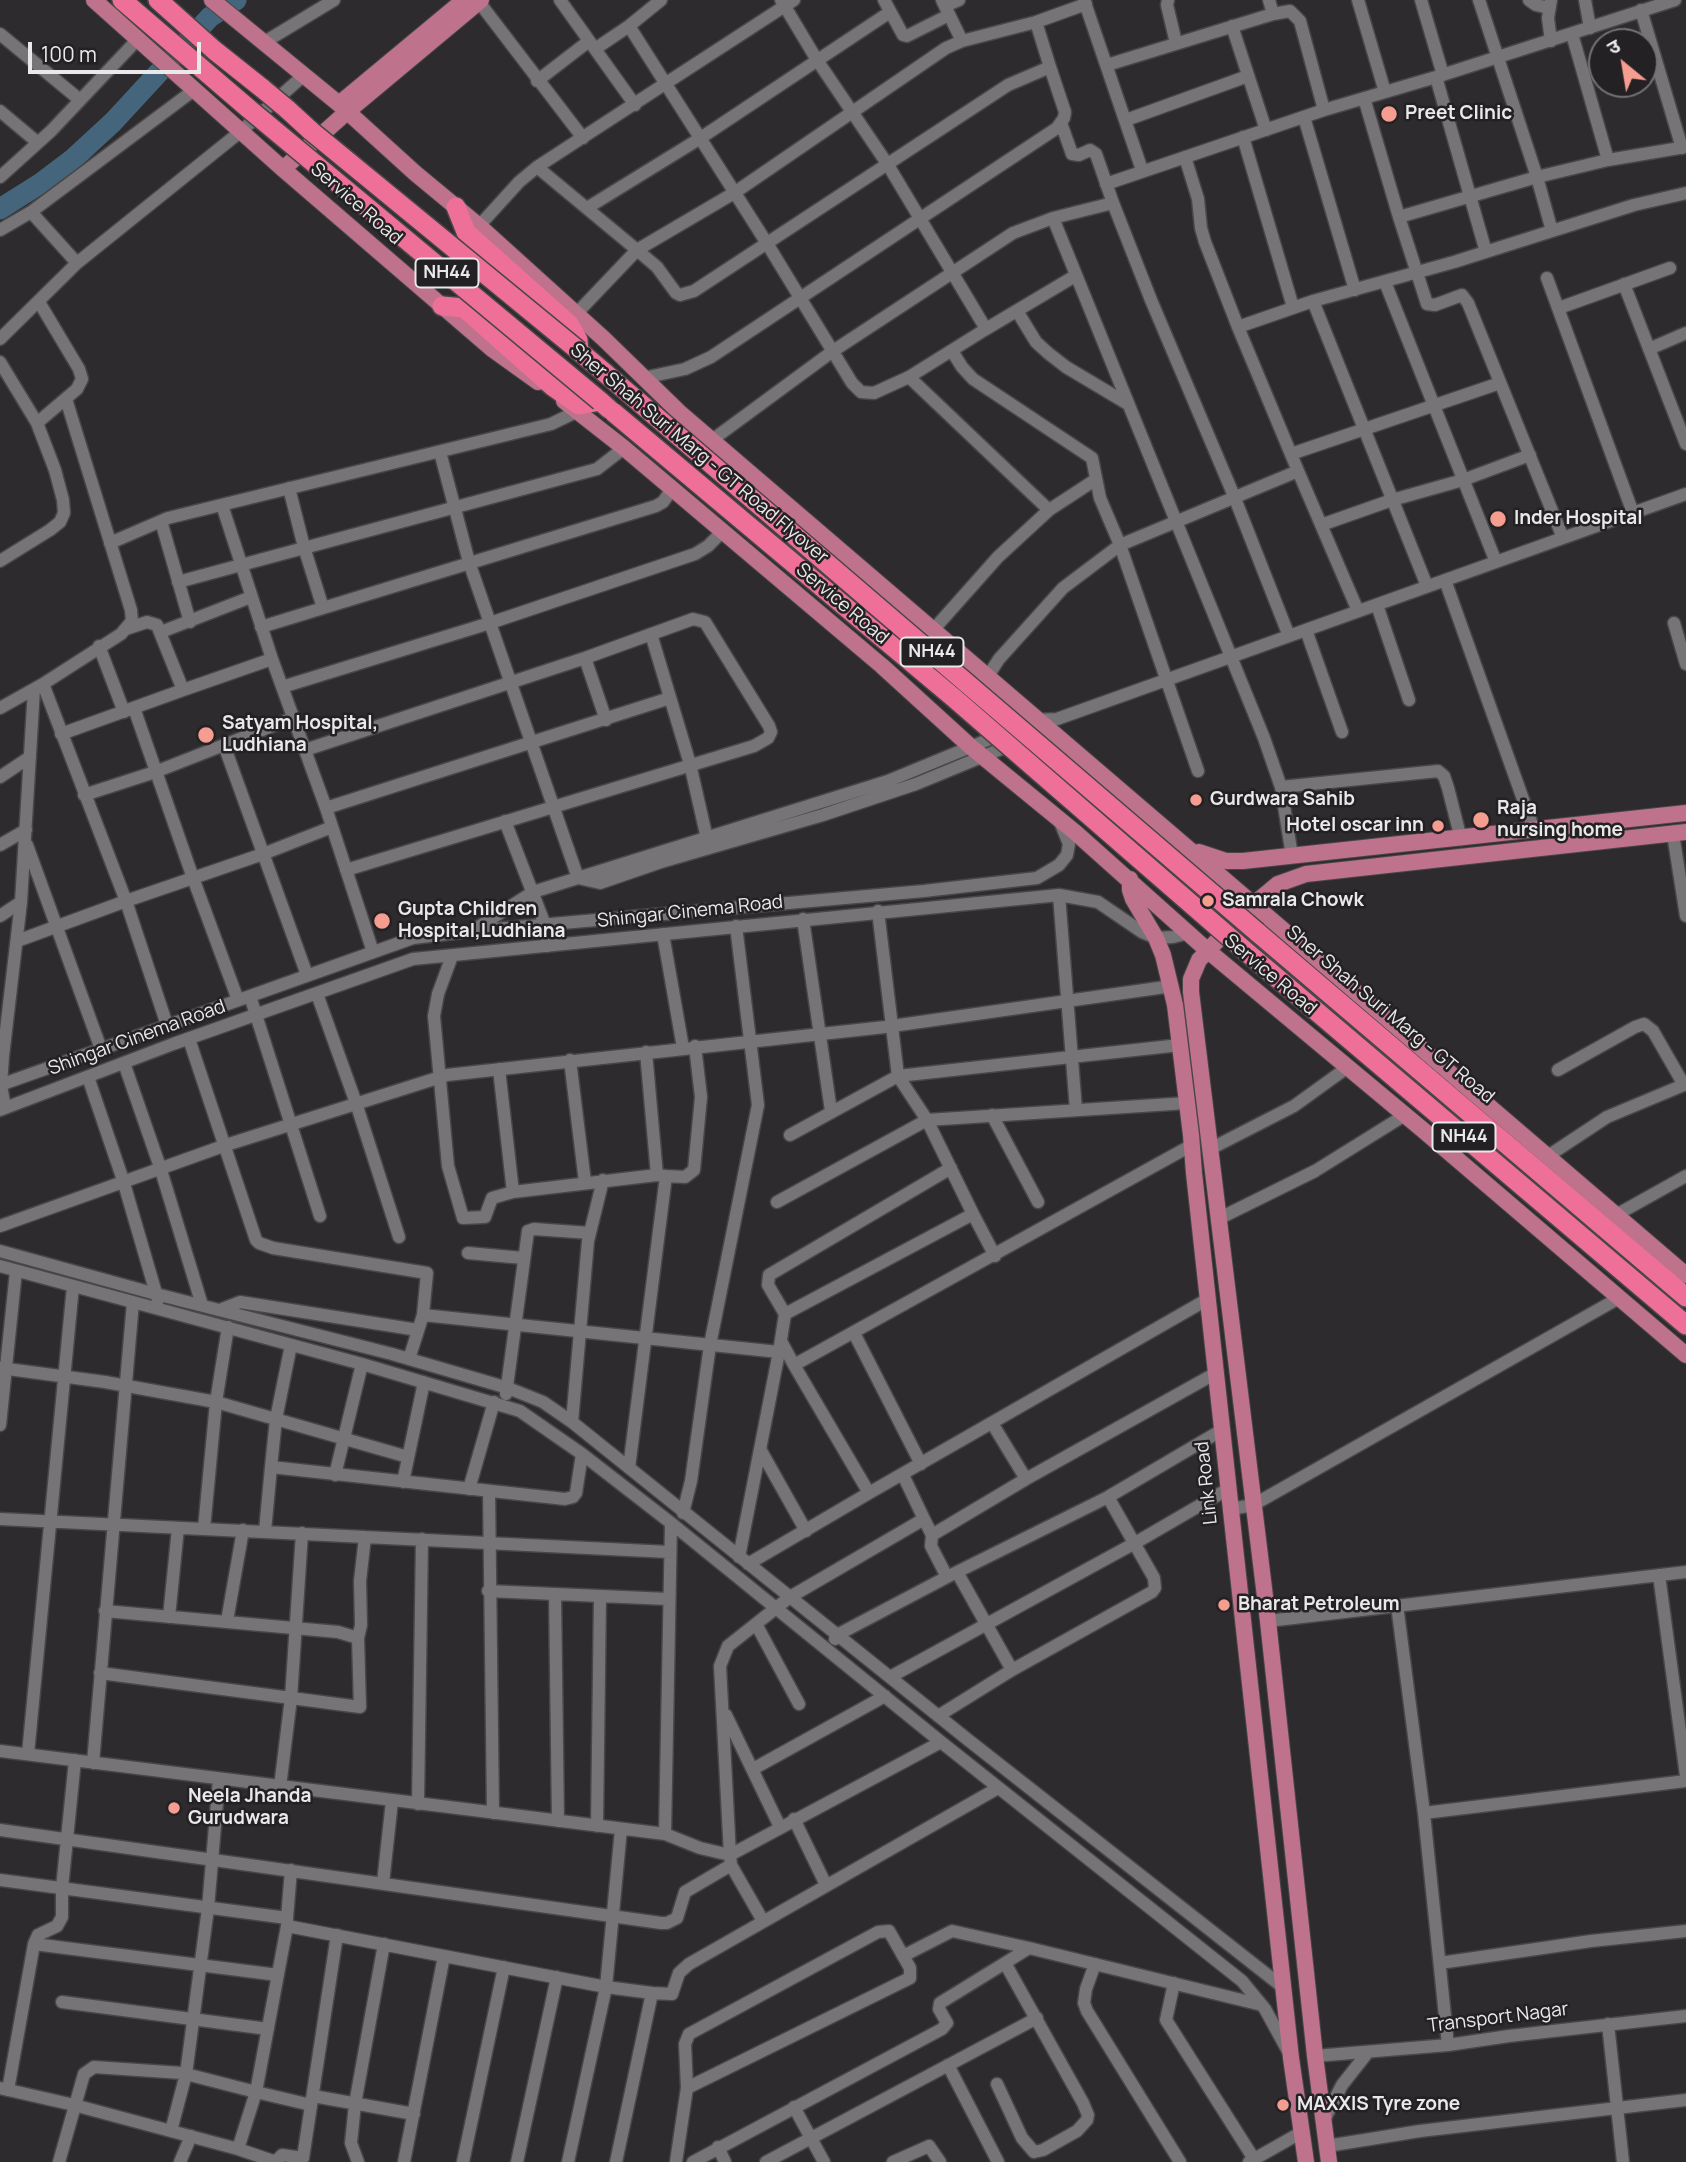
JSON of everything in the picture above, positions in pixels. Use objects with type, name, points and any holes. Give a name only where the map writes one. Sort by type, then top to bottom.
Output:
[{"type":"highway","name":"Sher Shah Suri Marg - GT Road Flyover","points":[[122,0],[954,698],[1243,949],[1686,1325]]},
{"type":"highway","name":"Sher Shah Suri Marg - GT Road Flyover","points":[[158,0],[214,50],[579,351],[1257,932]]},
{"type":"highway","points":[[456,207],[466,232],[569,324],[578,340],[579,351]]},
{"type":"highway","points":[[442,306],[464,308],[552,386],[579,405],[600,401]]},
{"type":"highway","name":"Sher Shah Suri Marg - GT Road","points":[[1257,932],[1686,1297]]},
{"type":"main road","name":"Service Road","points":[[94,0],[240,132],[492,349],[624,448],[883,666],[977,752],[1130,879],[1207,950],[1686,1354]]},
{"type":"main road","name":"Service Road","points":[[212,0],[343,108],[479,226],[712,440],[988,676],[1047,723],[1180,841],[1686,1275]]},
{"type":"main road","points":[[283,169],[343,108],[475,1]]},
{"type":"main road","points":[[1130,879],[1152,846],[1168,838],[1180,841],[1211,858],[1226,861],[1461,839],[1686,813]]},
{"type":"main road","points":[[1328,2154],[1268,1621],[1210,1149],[1191,979],[1193,970],[1207,950],[1254,904],[1278,884],[1306,874],[1680,833]]},
{"type":"main road","name":"Link Road","points":[[1130,879],[1133,899],[1156,938],[1172,986],[1192,1145],[1291,2057],[1306,2162]]},
{"type":"street","points":[[264,44],[334,0]]},
{"type":"street","points":[[559,0],[635,105]]},
{"type":"street","points":[[884,0],[903,35],[907,36],[945,7],[959,0]]},
{"type":"street","points":[[1168,0],[1176,43]]},
{"type":"street","points":[[1269,0],[1273,14]]},
{"type":"street","points":[[1358,0],[1385,92]]},
{"type":"street","points":[[1421,0],[1486,252]]},
{"type":"street","points":[[1479,0],[1552,231]]},
{"type":"street","points":[[1530,0],[1536,5],[1550,4],[1551,41]]},
{"type":"street","points":[[1585,0],[1590,28],[1675,0]]},
{"type":"street","points":[[475,1],[583,138]]},
{"type":"street","points":[[537,80],[592,45],[629,26],[658,1]]},
{"type":"street","points":[[479,226],[519,182],[537,167],[665,86],[787,2],[817,60],[887,165],[986,329]]},
{"type":"street","points":[[576,314],[637,250],[734,193],[946,48],[962,41],[1036,22],[1085,2],[1142,170]]},
{"type":"street","points":[[945,7],[962,41]]},
{"type":"street","points":[[1399,217],[1537,177],[1608,160],[1684,148],[1642,10]]},
{"type":"street","points":[[1107,65],[1290,11],[1300,21],[1324,110]]},
{"type":"street","points":[[587,208],[699,139],[890,12]]},
{"type":"street","points":[[643,378],[685,369],[704,360],[801,299],[1061,123],[1065,112],[1036,22]]},
{"type":"street","points":[[629,26],[852,383],[861,392],[874,393],[909,377],[1075,276]]},
{"type":"street","points":[[1232,26],[1266,130]]},
{"type":"street","points":[[1106,184],[1324,110],[1588,29]]},
{"type":"street","points":[[0,34],[80,100]]},
{"type":"street","points":[[1572,34],[1608,160]]},
{"type":"street","points":[[0,177],[80,100],[138,39]]},
{"type":"street","points":[[537,167],[657,267],[680,295],[694,291],[768,245],[1008,85],[1050,67]]},
{"type":"street","points":[[0,339],[77,263],[240,132],[303,76]]},
{"type":"street","points":[[1126,120],[1248,76]]},
{"type":"street","points":[[0,230],[31,212],[191,86]]},
{"type":"street","points":[[1364,98],[1427,304],[1435,305],[1459,295],[1466,299],[1563,538]]},
{"type":"street","points":[[0,111],[37,142]]},
{"type":"street","points":[[1304,117],[1355,290]]},
{"type":"street","points":[[1061,123],[1070,152],[1074,155],[1090,150],[1095,152],[1113,203],[1289,636]]},
{"type":"street","points":[[1243,138],[1293,307]]},
{"type":"street","points":[[1185,157],[1198,199],[1201,228],[1238,327],[1358,611]]},
{"type":"street","points":[[1238,327],[1313,301],[1418,273],[1634,205],[1686,193]]},
{"type":"street","points":[[712,440],[833,351],[1013,233],[1053,218],[1113,203]]},
{"type":"street","points":[[31,212],[77,263]]},
{"type":"street","points":[[1053,218],[1264,738],[1281,787],[1292,856]]},
{"type":"street","points":[[1559,308],[1671,268]]},
{"type":"street","points":[[1547,278],[1633,513]]},
{"type":"street","points":[[1385,282],[1496,562]]},
{"type":"street","points":[[1624,284],[1686,444]]},
{"type":"street","points":[[1313,301],[1427,586]]},
{"type":"street","points":[[37,424],[82,383],[82,374],[39,302]]},
{"type":"street","points":[[1017,311],[1036,342],[1057,360],[1128,404]]},
{"type":"street","points":[[1649,349],[1686,333]]},
{"type":"street","points":[[952,351],[962,368],[973,379],[1091,456],[1095,480],[1198,771]]},
{"type":"street","points":[[0,362],[37,424],[55,470],[64,513],[60,522],[50,530],[0,561]]},
{"type":"street","points":[[909,377],[1049,510]]},
{"type":"street","points":[[1291,454],[1500,383]]},
{"type":"street","points":[[66,399],[132,616],[126,629]]},
{"type":"street","points":[[110,543],[161,521],[551,424],[578,411]]},
{"type":"street","points":[[178,582],[597,469],[624,448]]},
{"type":"street","points":[[440,452],[469,562],[578,878]]},
{"type":"street","points":[[1321,525],[1530,456]]},
{"type":"street","points":[[988,676],[999,659],[1063,588],[1120,545],[1298,471]]},
{"type":"street","points":[[934,629],[998,557],[1049,510],[1095,480]]},
{"type":"street","points":[[289,488],[323,608]]},
{"type":"street","points":[[261,627],[656,506],[663,502],[672,489]]},
{"type":"street","points":[[472,931],[533,892],[708,843],[823,815],[916,784],[977,752],[1047,723],[1686,494]]},
{"type":"street","points":[[222,505],[271,659],[326,808],[373,952]]},
{"type":"street","points":[[161,521],[190,622]]},
{"type":"street","points":[[282,687],[490,623],[695,554],[722,532]]},
{"type":"street","points":[[1445,580],[1534,830]]},
{"type":"street","points":[[161,632],[251,597]]},
{"type":"street","points":[[1377,605],[1409,700]]},
{"type":"street","points":[[304,750],[585,658],[693,619],[705,622],[771,732],[763,741],[346,870]]},
{"type":"street","points":[[0,708],[38,687],[126,629],[151,622],[155,623],[161,632],[183,690]]},
{"type":"street","points":[[1674,623],[1686,664]]},
{"type":"street","points":[[1306,630],[1342,732]]},
{"type":"street","points":[[651,634],[690,764],[708,843]]},
{"type":"street","points":[[99,646],[155,772],[193,878],[244,998],[256,1015],[320,1216]]},
{"type":"street","points":[[585,658],[606,719]]},
{"type":"street","points":[[61,734],[271,659]]},
{"type":"street","points":[[38,687],[61,734],[126,901],[167,1026]]},
{"type":"street","points":[[3,1109],[1,1085],[21,902],[30,757],[38,687]]},
{"type":"street","points":[[326,808],[670,698]]},
{"type":"street","points":[[84,795],[155,772],[293,718]]},
{"type":"street","points":[[224,745],[307,975]]},
{"type":"street","points":[[0,776],[30,757]]},
{"type":"street","points":[[1281,787],[1438,771],[1444,776],[1461,839]]},
{"type":"street","points":[[505,821],[545,925],[548,946]]},
{"type":"street","name":"Shingar Cinema Road","points":[[1,1085],[412,938],[924,891],[1037,878],[1059,865],[1067,855],[1069,844],[1060,821]]},
{"type":"street","points":[[17,941],[332,827]]},
{"type":"street","points":[[1680,833],[1686,916]]},
{"type":"street","points":[[0,845],[25,834]]},
{"type":"street","points":[[25,834],[55,927],[101,1049]]},
{"type":"street","points":[[1059,895],[1076,1110]]},
{"type":"street","name":"Shingar Cinema Road","points":[[3,1109],[189,1038],[414,960],[878,911],[1059,895],[1098,902],[1142,932],[1156,938]]},
{"type":"street","points":[[0,916],[21,902]]},
{"type":"street","points":[[878,911],[898,1076],[927,1120],[995,1256]]},
{"type":"street","points":[[803,919],[831,1111]]},
{"type":"street","points":[[683,1513],[691,1481],[710,1345],[758,1105],[736,926]]},
{"type":"street","points":[[1156,938],[1189,933]]},
{"type":"street","points":[[452,956],[435,1005],[439,1077],[449,1167],[463,1218],[485,1217],[492,1198],[513,1192],[603,1180],[685,1177],[694,1170],[701,1097],[663,934]]},
{"type":"street","points":[[0,1226],[160,1167],[439,1077],[570,1060],[891,1026],[1172,986]]},
{"type":"street","points":[[317,993],[399,1237]]},
{"type":"street","points":[[1548,1156],[1607,1117],[1685,1084],[1653,1031],[1644,1024],[1558,1070]]},
{"type":"street","points":[[189,1038],[226,1145],[247,1218],[259,1243],[272,1248],[427,1273],[422,1315],[409,1359]]},
{"type":"street","points":[[790,1135],[898,1076],[1180,1045]]},
{"type":"street","points":[[629,1468],[647,1338],[661,1176],[646,1052]]},
{"type":"street","points":[[570,1060],[584,1182]]},
{"type":"street","points":[[124,1063],[160,1167],[202,1305]]},
{"type":"street","points":[[1210,1149],[1294,1106],[1348,1067]]},
{"type":"street","points":[[499,1069],[513,1192]]},
{"type":"street","points":[[88,1077],[123,1180],[158,1301]]},
{"type":"street","points":[[777,1202],[927,1120],[1187,1103]]},
{"type":"street","points":[[992,1115],[1038,1202]]},
{"type":"street","points":[[1218,1219],[1315,1171],[1405,1115]]},
{"type":"street","points":[[794,1365],[1192,1145]]},
{"type":"street","points":[[744,1560],[760,1449],[785,1314],[768,1285],[768,1275],[951,1168]]},
{"type":"street","points":[[1616,1215],[1686,1176]]},
{"type":"street","points":[[572,1422],[590,1233],[603,1180]]},
{"type":"street","points":[[785,1314],[974,1213]]},
{"type":"street","points":[[469,1489],[503,1398],[516,1325],[527,1234],[531,1229],[590,1233]]},
{"type":"street","points":[[0,1236],[2,1252],[158,1301],[228,1327],[424,1382],[503,1398],[543,1402],[572,1422],[744,1560],[782,1604]]},
{"type":"street","points":[[468,1253],[523,1258]]},
{"type":"street","points":[[0,1266],[133,1302],[158,1301],[222,1309],[409,1359],[503,1398],[832,1642],[890,1677],[1284,1988]]},
{"type":"street","points":[[0,1425],[3,1368],[16,1271]]},
{"type":"street","points":[[28,1754],[73,1286]]},
{"type":"street","points":[[1231,1509],[1253,1504],[1619,1298]]},
{"type":"street","points":[[744,1560],[806,1531],[1208,1299]]},
{"type":"street","points":[[93,1763],[133,1302]]},
{"type":"street","points":[[222,1309],[240,1302],[418,1330]]},
{"type":"street","points":[[422,1315],[710,1345],[780,1346]]},
{"type":"street","points":[[204,1529],[216,1402],[228,1327]]},
{"type":"street","points":[[854,1333],[921,1464]]},
{"type":"street","points":[[265,1531],[276,1419],[291,1345]]},
{"type":"street","points":[[780,1346],[794,1365],[869,1493]]},
{"type":"street","points":[[335,1475],[362,1364]]},
{"type":"street","points":[[3,1368],[125,1385],[216,1402],[408,1457]]},
{"type":"street","points":[[932,1535],[1216,1373]]},
{"type":"street","points":[[403,1482],[424,1382]]},
{"type":"street","points":[[992,1423],[1026,1479]]},
{"type":"street","points":[[832,1642],[952,1574],[1108,1497],[1222,1430]]},
{"type":"street","points":[[760,1449],[806,1531]]},
{"type":"street","points":[[271,1467],[569,1499],[576,1493],[582,1454]]},
{"type":"street","points":[[903,1475],[932,1535],[931,1545],[986,1624],[1012,1670]]},
{"type":"street","points":[[890,1677],[1228,1489]]},
{"type":"street","points":[[489,1491],[488,1591],[493,1813]]},
{"type":"street","points":[[938,1716],[1012,1670],[1152,1592],[1154,1578],[1108,1497]]},
{"type":"street","points":[[0,1518],[669,1552]]},
{"type":"street","points":[[763,1921],[731,1860],[720,1666],[723,1654],[728,1646],[782,1604],[924,1519]]},
{"type":"street","points":[[665,1834],[670,1523]]},
{"type":"street","points":[[169,1617],[178,1528]]},
{"type":"street","points":[[227,1621],[243,1530]]},
{"type":"street","points":[[281,1787],[291,1698],[302,1534]]},
{"type":"street","points":[[100,1673],[360,1707],[358,1639],[365,1536]]},
{"type":"street","points":[[418,1804],[422,1539]]},
{"type":"street","points":[[1268,1621],[1686,1572]]},
{"type":"street","points":[[1424,1813],[1686,1779],[1659,1575]]},
{"type":"street","points":[[488,1591],[668,1599]]},
{"type":"street","points":[[555,1594],[558,1821]]},
{"type":"street","points":[[597,1826],[600,1596]]},
{"type":"street","points":[[1397,1605],[1424,1813],[1448,2045]]},
{"type":"street","points":[[105,1611],[338,1632],[358,1639]]},
{"type":"street","points":[[756,1624],[799,1704]]},
{"type":"street","points":[[832,1642],[885,1696],[955,1754],[1242,1981],[1262,2005],[1291,2057]]},
{"type":"street","points":[[753,1769],[885,1696]]},
{"type":"street","points":[[723,1709],[780,1827]]},
{"type":"street","points":[[955,1754],[967,1739]]},
{"type":"street","points":[[0,1829],[667,1923],[677,1918],[685,1892],[780,1827],[941,1742]]},
{"type":"street","points":[[0,1751],[665,1834],[731,1860]]},
{"type":"street","points":[[75,1760],[60,1923],[55,1928],[42,1932],[34,1944],[4,2089],[191,2136],[276,2162],[282,2155],[306,2160],[312,2101],[337,1935]]},
{"type":"street","points":[[171,2131],[186,2074],[208,1908],[219,1779]]},
{"type":"street","points":[[0,1880],[208,1908],[606,1987],[672,1994],[679,1973],[685,1967],[998,1788]]},
{"type":"street","points":[[383,1883],[392,1801]]},
{"type":"street","points":[[794,1819],[826,1885]]},
{"type":"street","points":[[568,2162],[606,1987],[621,1829]]},
{"type":"street","points":[[238,2149],[256,2092],[268,2029],[287,1922],[291,1870]]},
{"type":"street","points":[[676,2162],[687,2088],[686,2038],[695,2030],[880,1931],[889,1931],[911,1973],[910,1978],[687,2088]]},
{"type":"street","points":[[903,1956],[952,1931],[1262,2005]]},
{"type":"street","points":[[1440,1963],[1591,1941],[1686,1931]]},
{"type":"street","points":[[34,1944],[278,1975]]},
{"type":"street","points":[[358,2162],[351,2143],[355,2104],[384,1944]]},
{"type":"street","points":[[693,2162],[945,2027],[947,2023],[939,2009],[940,2003],[1029,1948]]},
{"type":"street","points":[[404,2162],[444,1956]]},
{"type":"street","points":[[997,2084],[1022,2138],[1034,2152],[1077,2131],[1087,2120],[1088,2115],[1083,2103],[1006,1963]]},
{"type":"street","points":[[1095,1964],[1086,1989],[1084,2003],[1087,2011],[1180,2162]]},
{"type":"street","points":[[463,2162],[504,1967]]},
{"type":"street","points":[[517,2162],[557,1977]]},
{"type":"street","points":[[1174,1983],[1166,2020],[1252,2161],[1302,2132]]},
{"type":"street","points":[[616,2162],[652,1993]]},
{"type":"street","points":[[62,2002],[268,2029]]},
{"type":"street","name":"Transport Nagar","points":[[1315,2056],[1448,2045],[1686,2016]]},
{"type":"street","points":[[766,2162],[784,2158],[811,2138],[1037,2018]]},
{"type":"street","points":[[1608,2024],[1623,2162]]},
{"type":"street","points":[[1324,2120],[1342,2085],[1368,2052]]},
{"type":"street","points":[[948,2065],[998,2162]]},
{"type":"street","points":[[59,2162],[84,2074],[94,2067],[186,2074],[256,2092],[414,2114]]},
{"type":"street","points":[[1328,2154],[1420,2131],[1686,2100]]},
{"type":"street","points":[[794,2107],[824,2162]]},
{"type":"street","points":[[180,2162],[191,2136]]},
{"type":"street","points":[[893,2162],[929,2146],[940,2162]]},
{"type":"street","points":[[718,2147],[725,2162]]},
{"type":"waterway","points":[[0,209],[74,158],[113,122],[210,17],[236,0]]},
{"type":"place","name":"Preet Clinic","points":[[1389,114]]},
{"type":"place","name":"Inder Hospital","points":[[1498,519]]},
{"type":"place","name":"Satyam Hospital, Ludhiana","points":[[206,735]]},
{"type":"place","name":"Gurdwara Sahib","points":[[1196,800]]},
{"type":"place","name":"Raja nursing home","points":[[1481,820]]},
{"type":"place","name":"Hotel oscar inn","points":[[1438,826]]},
{"type":"place","name":"Samrala Chowk","points":[[1208,901]]},
{"type":"place","name":"Gupta Children Hospital,Ludhiana","points":[[382,921]]},
{"type":"place","name":"Bharat Petroleum","points":[[1224,1605]]},
{"type":"place","name":"Neela Jhanda Gurudwara","points":[[174,1808]]},
{"type":"place","name":"MAXXIS Tyre zone","points":[[1283,2105]]}]
